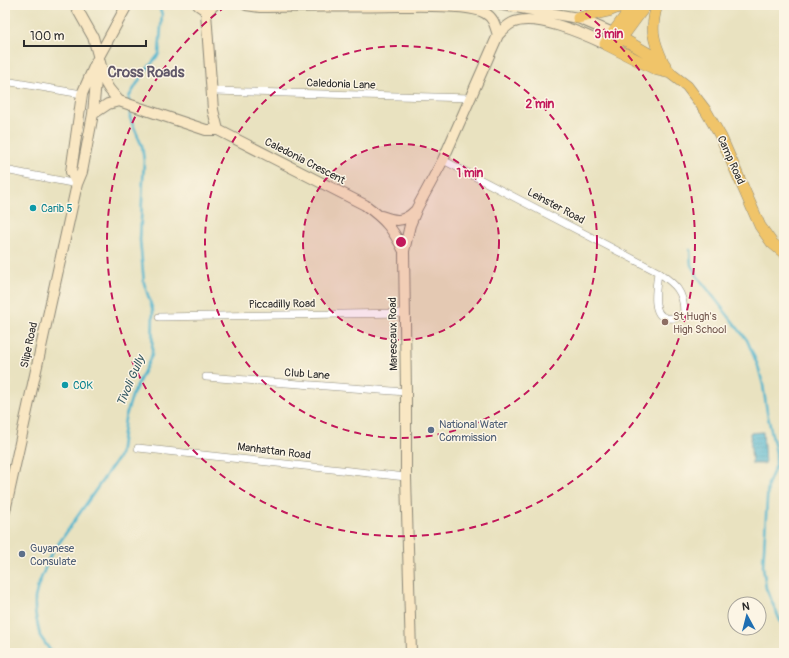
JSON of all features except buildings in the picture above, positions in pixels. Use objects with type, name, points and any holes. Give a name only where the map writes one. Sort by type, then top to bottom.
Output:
[{"type":"main road","points":[[75,5],[93,37],[98,58],[109,90],[126,103]]},
{"type":"main road","points":[[98,58],[127,5]]},
{"type":"main road","points":[[198,5],[204,9],[206,13],[211,91],[213,110],[218,130]]},
{"type":"main road","points":[[206,13],[214,5]]},
{"type":"main road","points":[[246,5],[260,7],[442,6],[475,9],[490,16],[494,22],[498,35],[506,27],[513,23],[522,20],[534,20],[556,25],[586,35],[610,47],[633,5]]},
{"type":"main road","points":[[503,5],[578,18],[617,35]]},
{"type":"main road","points":[[578,18],[609,11],[624,5]]},
{"type":"main road","points":[[617,35],[646,5]]},
{"type":"main road","points":[[657,5],[652,28],[654,41],[663,62]]},
{"type":"main road","name":"Marescaux Road","points":[[411,653],[406,478],[404,251],[410,225],[417,208],[443,160],[498,35]]},
{"type":"main road","name":"Camp Road","points":[[617,35],[663,62],[670,73],[687,86],[706,111],[721,137],[760,226],[772,243],[784,253]]},
{"type":"main road","name":"Camp Road","points":[[610,47],[657,70],[670,73]]},
{"type":"main road","name":"Slipe Road","points":[[77,184],[71,172],[82,94],[98,58]]},
{"type":"main road","name":"Slipe Road","points":[[5,511],[8,483],[77,184],[82,172],[92,114],[98,58]]},
{"type":"main road","points":[[92,114],[108,104],[126,103]]},
{"type":"main road","name":"Caledonia Crescent","points":[[126,103],[206,130],[218,130],[365,205],[380,215],[393,220],[401,220],[412,214],[417,208]]},
{"type":"main road","name":"Caledonia Crescent","points":[[380,215],[393,231],[404,251]]},
{"type":"street","points":[[5,81],[82,94]]},
{"type":"street","name":"Caledonia Lane","points":[[211,91],[471,98]]},
{"type":"street","name":"Leinster Road","points":[[443,160],[658,272],[671,281],[681,295],[684,305],[684,313],[678,318],[670,319],[663,317],[656,311],[655,300],[658,272]]},
{"type":"street","points":[[5,170],[77,184]]},
{"type":"street","name":"Piccadilly Road","points":[[159,317],[405,313]]},
{"type":"street","name":"Club Lane","points":[[206,378],[406,392]]},
{"type":"street","name":"Manhattan Road","points":[[138,448],[406,478]]},
{"type":"water","points":[[763,432],[765,464],[752,464],[750,433]]},
{"type":"waterway","name":"Tivoli Gully","points":[[129,102],[129,97],[141,77],[159,54],[162,14],[158,5]]},
{"type":"waterway","name":"Tivoli Gully","points":[[52,653],[40,636],[35,612],[35,598],[38,586],[50,556],[120,455],[125,419],[132,396],[152,355],[153,311],[144,283],[140,240],[144,161],[142,146],[130,118],[130,107]]},
{"type":"waterway","points":[[690,250],[691,265],[698,277],[747,340],[758,366],[763,385],[776,453],[776,465],[768,484],[763,566],[766,588],[784,627]]},
{"type":"place","name":"Carib 5","points":[[33,208]]},
{"type":"place","name":"St Hugh's High School","points":[[665,322]]},
{"type":"place","name":"COK","points":[[65,385]]},
{"type":"place","name":"National Water Commission","points":[[431,430]]},
{"type":"place","name":"Guyanese Consulate","points":[[22,554]]},
{"type":"district","name":"Cross Roads","points":[[146,72]]}]
